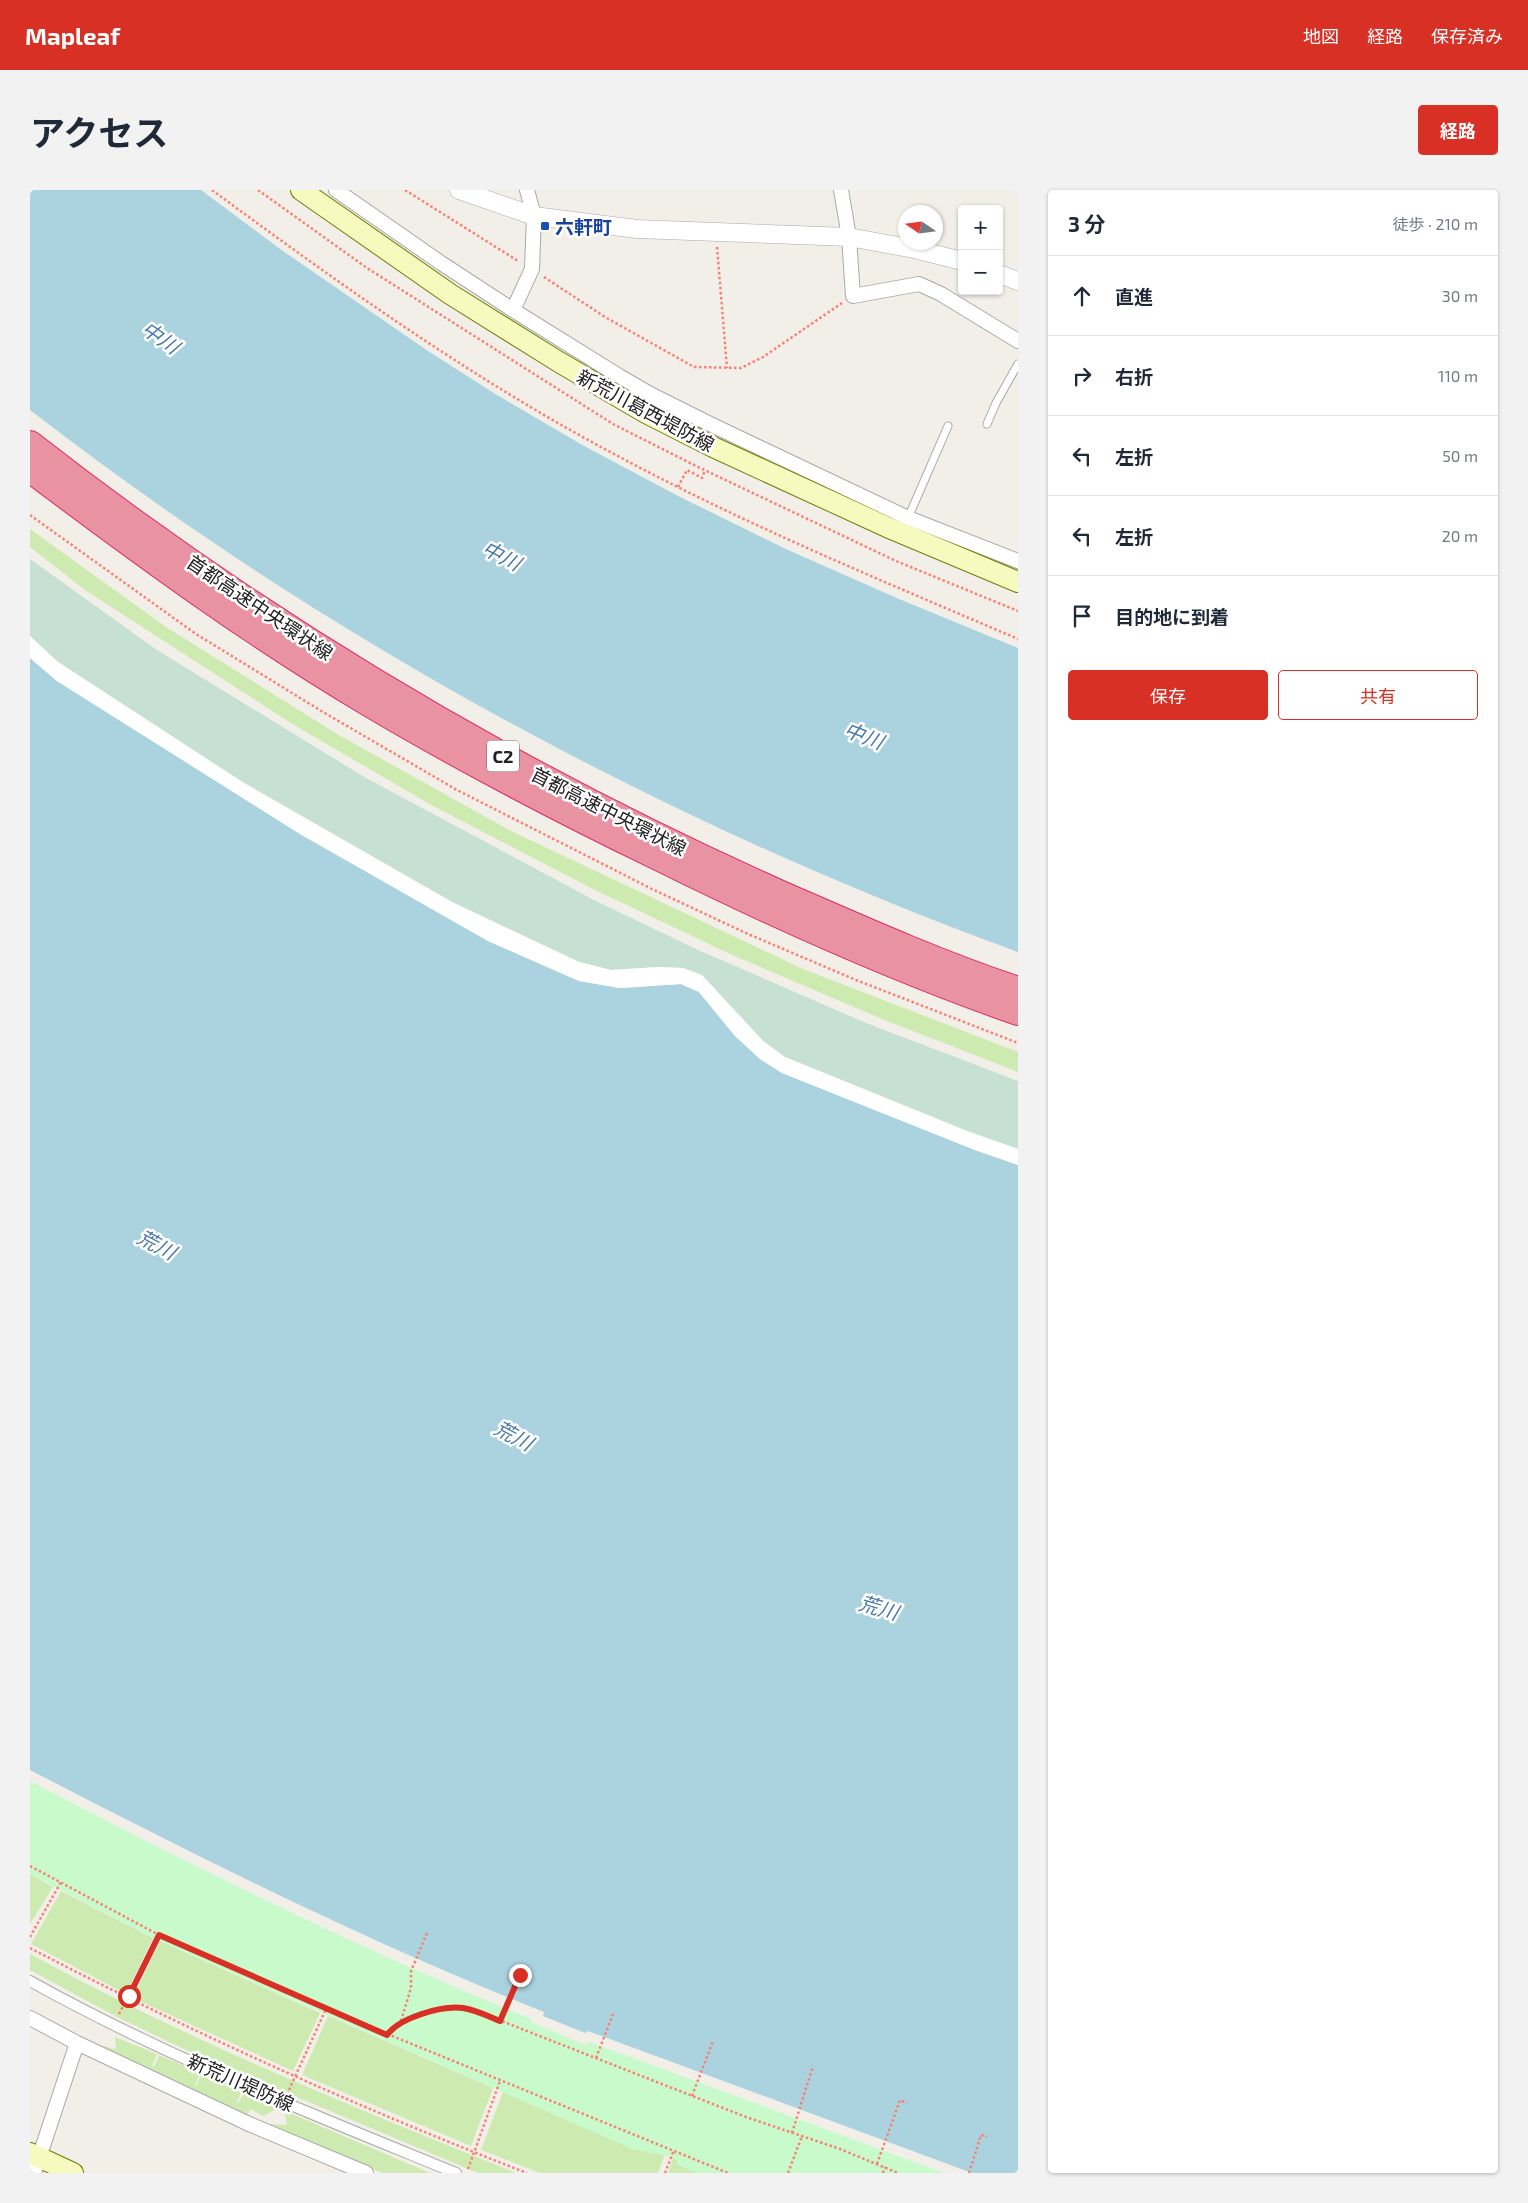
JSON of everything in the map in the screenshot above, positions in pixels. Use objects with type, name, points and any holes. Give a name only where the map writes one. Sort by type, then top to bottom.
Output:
[{"type":"highway","name":"首都高速中央環状線","points":[[30,444],[214,578],[299,635],[476,741],[572,793],[739,875],[920,954],[1018,990]]},
{"type":"highway","name":"首都高速中央環状線","points":[[30,469],[116,533],[234,616],[366,701],[474,763],[597,828],[808,930],[890,964],[1018,1012]]},
{"type":"main road","name":"新荒川葛西堤防線","points":[[301,190],[450,294],[559,362],[646,413],[713,447],[887,527],[1018,582]]},
{"type":"main road","points":[[34,2161],[73,2173]]},
{"type":"street","points":[[336,190],[441,263],[513,310],[650,394],[908,518],[1018,562]]},
{"type":"street","points":[[458,190],[534,216],[637,229],[849,237],[914,249],[958,261]]},
{"type":"street","points":[[513,310],[532,269],[534,216],[527,190]]},
{"type":"street","points":[[841,190],[849,237],[853,296],[919,284],[941,294],[1018,341]]},
{"type":"street","points":[[1003,275],[1018,281]]},
{"type":"street","points":[[646,413],[650,404],[650,394]]},
{"type":"street","name":"新荒川堤防線","points":[[30,1981],[113,2026],[292,2105],[456,2173]]},
{"type":"street","points":[[30,2018],[77,2043],[249,2124],[366,2173]]},
{"type":"street","points":[[34,2161],[77,2043]]},
{"type":"lane","points":[[987,424],[996,403],[1018,364]]},
{"type":"lane","points":[[908,518],[948,426]]},
{"type":"path","points":[[212,190],[270,233],[443,352],[498,387],[606,449],[678,487],[853,569],[1018,640]]},
{"type":"path","points":[[405,190],[605,317],[694,367],[741,368],[763,357],[853,296]]},
{"type":"path","points":[[716,232],[727,368]]},
{"type":"path","points":[[678,487],[687,470],[702,478],[706,470]]},
{"type":"path","points":[[30,1866],[159,1935],[326,2009],[728,2173]]},
{"type":"path","points":[[30,1937],[61,1882]]},
{"type":"path","points":[[401,2022],[411,1988],[411,1971],[427,1933]]},
{"type":"path","points":[[118,2017],[159,1935]]},
{"type":"path","points":[[30,1948],[128,1999],[294,2077],[526,2173]]},
{"type":"path","points":[[500,2021],[520,1975]]},
{"type":"path","points":[[387,2035],[392,2028],[401,2022],[424,2014],[461,2008],[481,2013],[692,2096],[898,2173]]},
{"type":"path","points":[[287,2094],[326,2009]]},
{"type":"path","points":[[596,2058],[613,2014]]},
{"type":"path","points":[[692,2096],[713,2041]]},
{"type":"path","points":[[792,2133],[813,2066]]},
{"type":"path","points":[[468,2169],[500,2081]]},
{"type":"path","points":[[877,2164],[900,2100],[907,2103]]},
{"type":"path","points":[[970,2173],[981,2135],[987,2137]]},
{"type":"path","points":[[788,2173],[802,2136]]},
{"type":"path","points":[[665,2173],[674,2150]]},
{"type":"path","points":[[883,2173],[885,2167]]},
{"type":"green space","points":[[30,529],[166,627],[337,734],[511,831],[803,969],[1018,1052],[1018,1072],[882,1019],[730,954],[593,889],[433,806],[294,725],[85,590],[30,547]]},
{"type":"green space","points":[[30,559],[157,650],[366,778],[594,900],[696,949],[866,1023],[1018,1081],[1018,1149],[967,1131],[785,1057],[763,1041],[739,1015],[683,968],[658,967],[611,970],[579,962],[452,902],[244,783],[58,662],[32,639],[30,636]]},
{"type":"green space","points":[[30,1781],[153,1845],[278,1906],[341,1936],[531,2019],[531,2022],[586,2045],[590,2042],[944,2173],[699,2173],[678,2165],[677,2160],[671,2157],[632,2149],[157,1940],[30,1874]]},
{"type":"green space","points":[[30,1874],[53,1887],[30,1924]]},
{"type":"green space","points":[[61,1891],[153,1938],[126,1994],[31,1944]]},
{"type":"green space","points":[[160,1941],[320,2013],[293,2071],[133,1998]]},
{"type":"green space","points":[[30,1954],[149,2015],[270,2071],[516,2173],[478,2173],[199,2056],[117,2017],[30,1970]]},
{"type":"green space","points":[[328,2016],[493,2088],[471,2146],[302,2075]]},
{"type":"green space","points":[[115,2037],[157,2054],[152,2066],[154,2067],[159,2055],[200,2073],[196,2086],[201,2075],[241,2092],[238,2103],[244,2093],[278,2108],[264,2116],[250,2109],[247,2115],[92,2044],[116,2049]]},
{"type":"green space","points":[[503,2092],[665,2154],[658,2173],[540,2173],[481,2150]]},
{"type":"green space","points":[[285,2111],[430,2173],[382,2173],[268,2124],[287,2125]]},
{"type":"green space","points":[[673,2158],[677,2160],[678,2165],[699,2173],[668,2173]]},
{"type":"water","name":"中川","points":[[30,190],[201,190],[283,251],[428,351],[497,395],[584,446],[680,497],[788,550],[899,599],[1018,648],[1018,952],[886,901],[756,845],[629,784],[503,719],[380,649],[260,574],[143,494],[30,410]]},
{"type":"water","name":"荒川","points":[[30,658],[57,681],[300,834],[488,941],[579,981],[620,988],[681,984],[699,992],[735,1036],[760,1059],[782,1073],[975,1150],[1018,1165],[1018,2173],[972,2173],[588,2031],[585,2033],[543,2016],[544,2012],[348,1928],[156,1835],[30,1770]]},
{"type":"pier","points":[[30,636],[58,662],[244,783],[452,902],[579,962],[611,970],[658,967],[683,968],[702,975],[763,1041],[785,1057],[967,1131],[1018,1149],[1018,1165],[975,1150],[782,1073],[760,1059],[735,1036],[699,992],[681,984],[620,988],[579,981],[488,941],[300,834],[57,681],[30,658]]},
{"type":"place","name":"六軒町","points":[[545,226]]},
{"type":"route","points":[[129,1996],[159,1935],[387,2035],[392,2028],[401,2022],[446,2009],[461,2008],[481,2013],[500,2021],[520,1975]]}]
